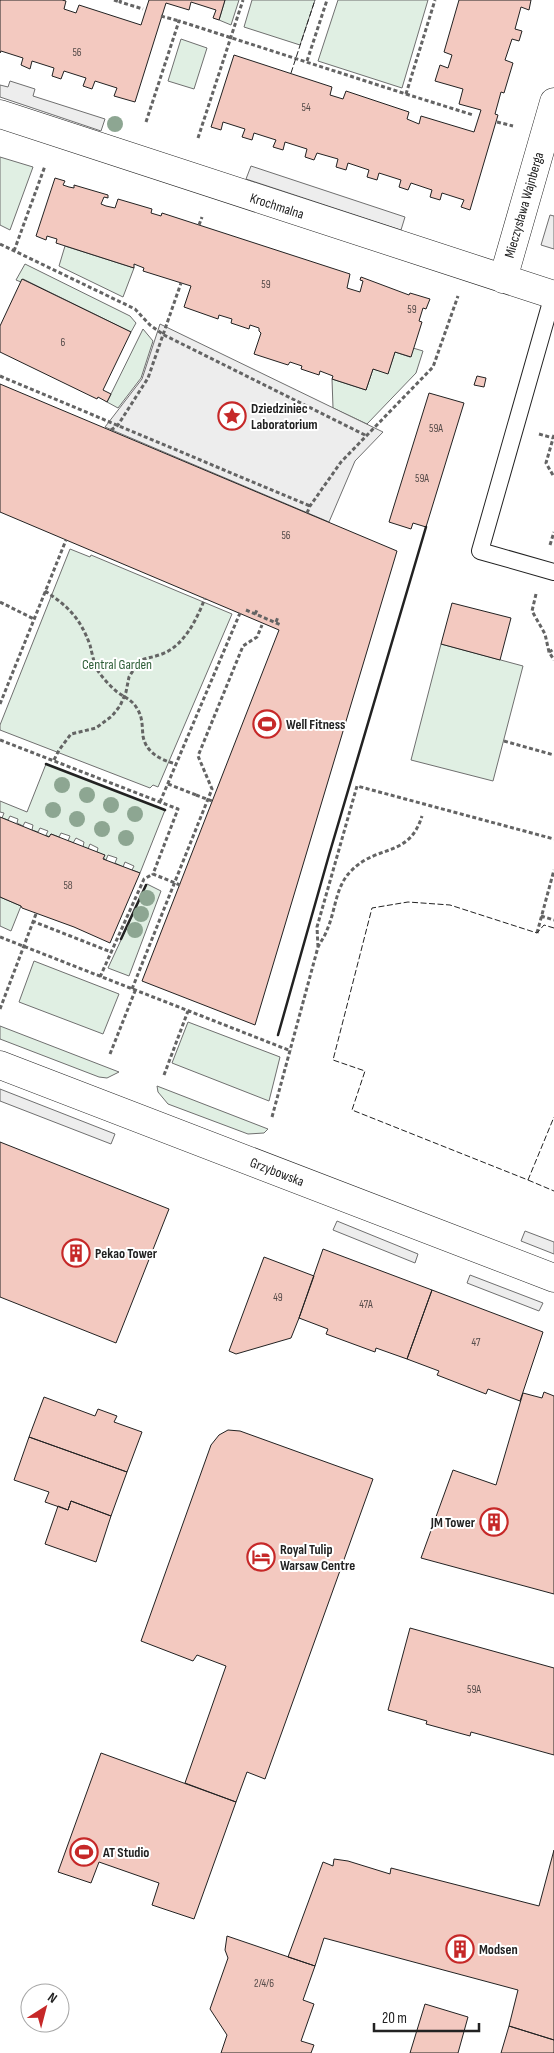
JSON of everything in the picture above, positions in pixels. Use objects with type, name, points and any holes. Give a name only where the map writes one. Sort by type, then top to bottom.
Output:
[{"type":"street","name":"Mieczysława Wajnberga","points":[[503,279],[554,102]]},
{"type":"street","name":"Krochmalna","points":[[0,114],[554,295]]},
{"type":"street","name":"Grzybowska","points":[[0,1065],[554,1278]]},
{"type":"lane","points":[[554,295],[480,552],[554,572]]},
{"type":"path","points":[[114,0],[143,10]]},
{"type":"path","points":[[198,138],[243,0]]},
{"type":"path","points":[[307,61],[327,0]]},
{"type":"path","points":[[406,94],[435,0]]},
{"type":"path","points":[[162,16],[473,115]]},
{"type":"path","points":[[146,122],[179,21]]},
{"type":"path","points":[[497,122],[515,127]]},
{"type":"path","points":[[14,250],[45,166]]},
{"type":"path","points":[[199,225],[202,217]]},
{"type":"path","points":[[0,244],[135,309],[150,325],[164,335],[367,436]]},
{"type":"path","points":[[111,430],[118,425],[148,378],[181,283]]},
{"type":"path","points":[[307,513],[341,462],[433,368],[459,294]]},
{"type":"path","points":[[0,376],[310,506]]},
{"type":"path","points":[[554,435],[546,463],[554,477]]},
{"type":"path","points":[[0,704],[66,540]]},
{"type":"path","points":[[45,591],[62,602],[74,613],[86,636],[98,670],[116,691],[124,695],[138,710],[142,722],[143,738],[152,753],[163,760],[176,764]]},
{"type":"path","points":[[54,761],[59,750],[71,734],[96,728],[112,716],[124,695],[129,676],[139,661],[161,655],[174,648],[200,612],[205,598]]},
{"type":"path","points":[[0,602],[34,619]]},
{"type":"path","points":[[246,610],[281,625]]},
{"type":"path","points":[[255,614],[257,610]]},
{"type":"path","points":[[160,802],[240,613]]},
{"type":"path","points":[[276,622],[278,618]]},
{"type":"path","points":[[110,1054],[133,990],[212,789],[198,756],[243,646],[257,636],[262,625]]},
{"type":"path","points":[[550,652],[554,649]]},
{"type":"path","points":[[0,740],[178,809],[153,874],[144,879],[100,977]]},
{"type":"path","points":[[504,741],[554,755]]},
{"type":"path","points":[[168,784],[212,801]]},
{"type":"path","points":[[318,947],[317,927],[357,786],[554,839]]},
{"type":"path","points":[[272,1116],[318,947],[327,930],[342,882],[352,870],[369,857],[409,841],[418,828],[422,816]]},
{"type":"path","points":[[537,933],[554,870]]},
{"type":"path","points":[[153,874],[180,884]]},
{"type":"path","points":[[125,908],[130,910]]},
{"type":"path","points":[[0,1009],[22,946],[36,914]]},
{"type":"path","points":[[541,916],[554,920]]},
{"type":"path","points":[[32,921],[111,952]]},
{"type":"path","points":[[0,937],[291,1051]]},
{"type":"path","points":[[164,1075],[188,1011]]},
{"type":"green space","points":[[225,0],[239,0],[231,25],[219,20]]},
{"type":"green space","points":[[252,0],[315,0],[300,45],[244,27]]},
{"type":"green space","points":[[338,0],[428,0],[402,88],[318,61]]},
{"type":"green space","points":[[181,39],[207,48],[194,89],[168,81]]},
{"type":"green space","points":[[0,157],[33,167],[10,230],[0,225]]},
{"type":"green space","points":[[65,246],[134,268],[123,297],[59,266]]},
{"type":"green space","points":[[25,264],[130,316],[136,323],[131,332],[23,279],[21,282],[16,280]]},
{"type":"green space","points":[[143,329],[153,341],[141,378],[118,408],[107,402]]},
{"type":"green space","points":[[413,348],[423,351],[416,373],[367,424],[333,408],[332,379],[366,390],[373,369],[388,373],[395,352],[410,357]]},
{"type":"green space","name":"Central Garden","points":[[70,549],[90,557],[91,555],[232,614],[158,787],[153,785],[150,788],[0,730],[0,725]]},
{"type":"green space","points":[[441,644],[523,666],[493,781],[411,760]]},
{"type":"green space","points":[[46,764],[165,810],[140,873],[132,870],[134,866],[125,862],[123,867],[115,863],[117,858],[108,855],[106,860],[97,852],[98,848],[90,844],[88,849],[83,847],[84,842],[76,838],[73,843],[68,841],[70,836],[61,833],[59,837],[51,834],[49,837],[46,835],[48,831],[40,828],[38,832],[32,830],[33,825],[25,822],[23,826],[17,823],[18,819],[10,816],[8,820],[2,818],[4,813],[0,812],[0,801],[27,812]]},
{"type":"green space","points":[[147,884],[161,891],[129,976],[108,968]]},
{"type":"green space","points":[[0,897],[21,906],[11,931],[0,926]]},
{"type":"green space","points":[[34,961],[119,994],[103,1034],[19,1002]]},
{"type":"green space","points":[[188,1022],[280,1057],[269,1101],[172,1063]]},
{"type":"green space","points":[[0,1026],[119,1072],[107,1078],[99,1077],[0,1039]]},
{"type":"green space","points":[[157,1086],[268,1129],[264,1133],[248,1134],[168,1104],[158,1092]]},
{"type":"shaded area","points":[[10,81],[35,89],[33,96],[105,119],[101,131],[0,97],[0,85],[8,87]]},
{"type":"shaded area","points":[[251,166],[405,217],[401,230],[246,179]]},
{"type":"shaded area","points":[[550,215],[554,216],[554,249],[541,245]]},
{"type":"shaded area","name":"Dziedziniec Laboratorium","points":[[160,324],[383,432],[355,461],[329,522],[105,427],[142,379]]},
{"type":"shaded area","points":[[0,1089],[115,1134],[111,1144],[0,1101]]},
{"type":"shaded area","points":[[337,1221],[418,1254],[415,1263],[333,1230]]},
{"type":"shaded area","points":[[525,1231],[554,1242],[554,1254],[521,1241]]},
{"type":"shaded area","points":[[470,1275],[543,1303],[539,1311],[467,1283]]},
{"type":"building","points":[[0,0],[62,0],[66,1],[64,9],[76,13],[79,5],[141,25],[149,0],[225,0],[219,20],[213,18],[216,10],[191,2],[189,10],[166,3],[135,102],[114,96],[117,88],[95,81],[92,89],[83,86],[86,78],[64,71],[61,79],[52,76],[54,68],[32,61],[30,69],[21,65],[23,58],[1,51],[0,53]]},
{"type":"building","points":[[459,0],[531,0],[529,10],[521,7],[515,29],[522,31],[519,41],[512,39],[505,60],[513,63],[504,93],[501,92],[495,114],[498,115],[470,210],[461,207],[464,200],[442,193],[440,200],[430,197],[432,190],[411,183],[408,190],[399,187],[401,180],[379,173],[377,180],[367,177],[369,170],[348,163],[346,170],[336,167],[338,159],[317,153],[314,160],[305,157],[307,149],[285,142],[283,150],[273,147],[276,140],[254,133],[252,140],[242,137],[245,129],[223,122],[221,130],[211,127],[234,55],[332,87],[330,95],[343,99],[346,91],[409,112],[407,119],[419,124],[421,116],[474,132],[481,110],[459,104],[463,89],[435,81],[440,65],[448,68],[452,55],[444,52]]},
{"type":"building","points":[[55,178],[65,181],[63,185],[69,187],[74,188],[74,185],[108,195],[108,198],[104,197],[101,204],[106,206],[115,208],[118,199],[152,209],[151,213],[161,216],[162,213],[350,274],[347,288],[360,292],[363,281],[360,280],[361,277],[409,295],[410,293],[430,299],[426,309],[423,308],[419,321],[422,322],[411,357],[395,352],[388,374],[373,369],[366,390],[332,379],[333,376],[320,371],[319,375],[301,369],[302,366],[290,362],[288,365],[254,354],[261,333],[259,328],[250,325],[249,329],[231,323],[232,319],[219,315],[218,319],[184,307],[191,286],[143,271],[144,268],[134,264],[134,268],[56,243],[57,239],[47,236],[46,240],[36,236]]},
{"type":"building","points":[[22,279],[131,332],[103,390],[111,394],[107,402],[98,397],[97,399],[0,352],[0,326]]},
{"type":"building","points":[[477,376],[486,378],[484,387],[474,385]]},
{"type":"building","points":[[0,384],[397,551],[255,1025],[142,981],[279,630],[0,512]]},
{"type":"building","points":[[429,393],[464,403],[426,527],[413,523],[411,529],[389,522]]},
{"type":"building","points":[[452,603],[511,618],[500,660],[441,644]]},
{"type":"building","points":[[0,817],[49,837],[51,834],[105,855],[103,859],[140,873],[110,943],[74,927],[22,908],[0,897]]},
{"type":"building","name":"Pekao Tower","points":[[0,1142],[169,1209],[116,1343],[0,1297]]},
{"type":"building","points":[[323,1249],[432,1290],[407,1359],[376,1348],[375,1352],[326,1334],[328,1329],[299,1318]]},
{"type":"building","points":[[264,1257],[314,1276],[291,1338],[236,1354],[229,1351]]},
{"type":"building","points":[[432,1290],[543,1332],[520,1401],[488,1389],[486,1394],[437,1375],[439,1371],[407,1359]]},
{"type":"building","name":"JM Tower","points":[[544,1392],[554,1396],[554,1594],[421,1558],[453,1470],[496,1485],[523,1393],[542,1398]]},
{"type":"building","points":[[44,1397],[95,1416],[98,1409],[117,1416],[114,1422],[142,1432],[127,1472],[29,1437]]},
{"type":"building","points":[[228,1430],[240,1431],[373,1479],[265,1779],[247,1772],[236,1802],[185,1783],[226,1666],[197,1655],[193,1661],[141,1641],[211,1445],[219,1435]]},
{"type":"building","points":[[29,1437],[127,1472],[111,1516],[71,1501],[68,1510],[45,1502],[49,1492],[14,1480]]},
{"type":"building","points":[[71,1501],[111,1516],[96,1562],[45,1544],[58,1506],[68,1510]]},
{"type":"building","points":[[410,1628],[554,1668],[554,1755],[471,1732],[470,1736],[426,1724],[427,1721],[388,1710]]},
{"type":"building","points":[[101,1753],[236,1802],[194,1919],[152,1905],[159,1883],[99,1862],[91,1883],[58,1872]]},
{"type":"building","name":"Modsen","points":[[554,1850],[554,2040],[509,2026],[518,1990],[324,1938],[315,1966],[288,1957],[323,1862],[333,1866],[334,1859],[348,1861],[390,1874],[391,1868],[539,1906]]},
{"type":"building","points":[[227,1936],[315,1966],[303,2000],[314,2004],[301,2041],[314,2045],[311,2053],[221,2053],[227,2035],[210,2009],[228,1958],[225,1950]]},
{"type":"building","points":[[425,2004],[468,2017],[458,2053],[410,2053]]},
{"type":"building","points":[[509,2026],[554,2040],[554,2053],[501,2053]]},
{"type":"fence","points":[[291,73],[315,0]]},
{"type":"fence","points":[[554,928],[544,925],[537,933],[450,905],[408,902],[372,908],[333,1060],[365,1071],[352,1110],[528,1180],[554,1117]]},
{"type":"fence","points":[[528,1180],[554,1191]]},
{"type":"wall","points":[[278,1035],[426,527]]},
{"type":"wall","points":[[46,764],[165,810]]},
{"type":"wall","points":[[121,939],[146,885]]},
{"type":"place","name":"Dziedziniec Laboratorium","points":[[232,416]]},
{"type":"place","name":"Well Fitness","points":[[267,724]]},
{"type":"place","name":"Pekao Tower","points":[[76,1253]]},
{"type":"place","name":"JM Tower","points":[[494,1522]]},
{"type":"place","name":"Royal Tulip Warsaw Centre","points":[[261,1557]]},
{"type":"place","name":"AT Studio","points":[[84,1852]]},
{"type":"place","name":"Modsen","points":[[460,1949]]}]
